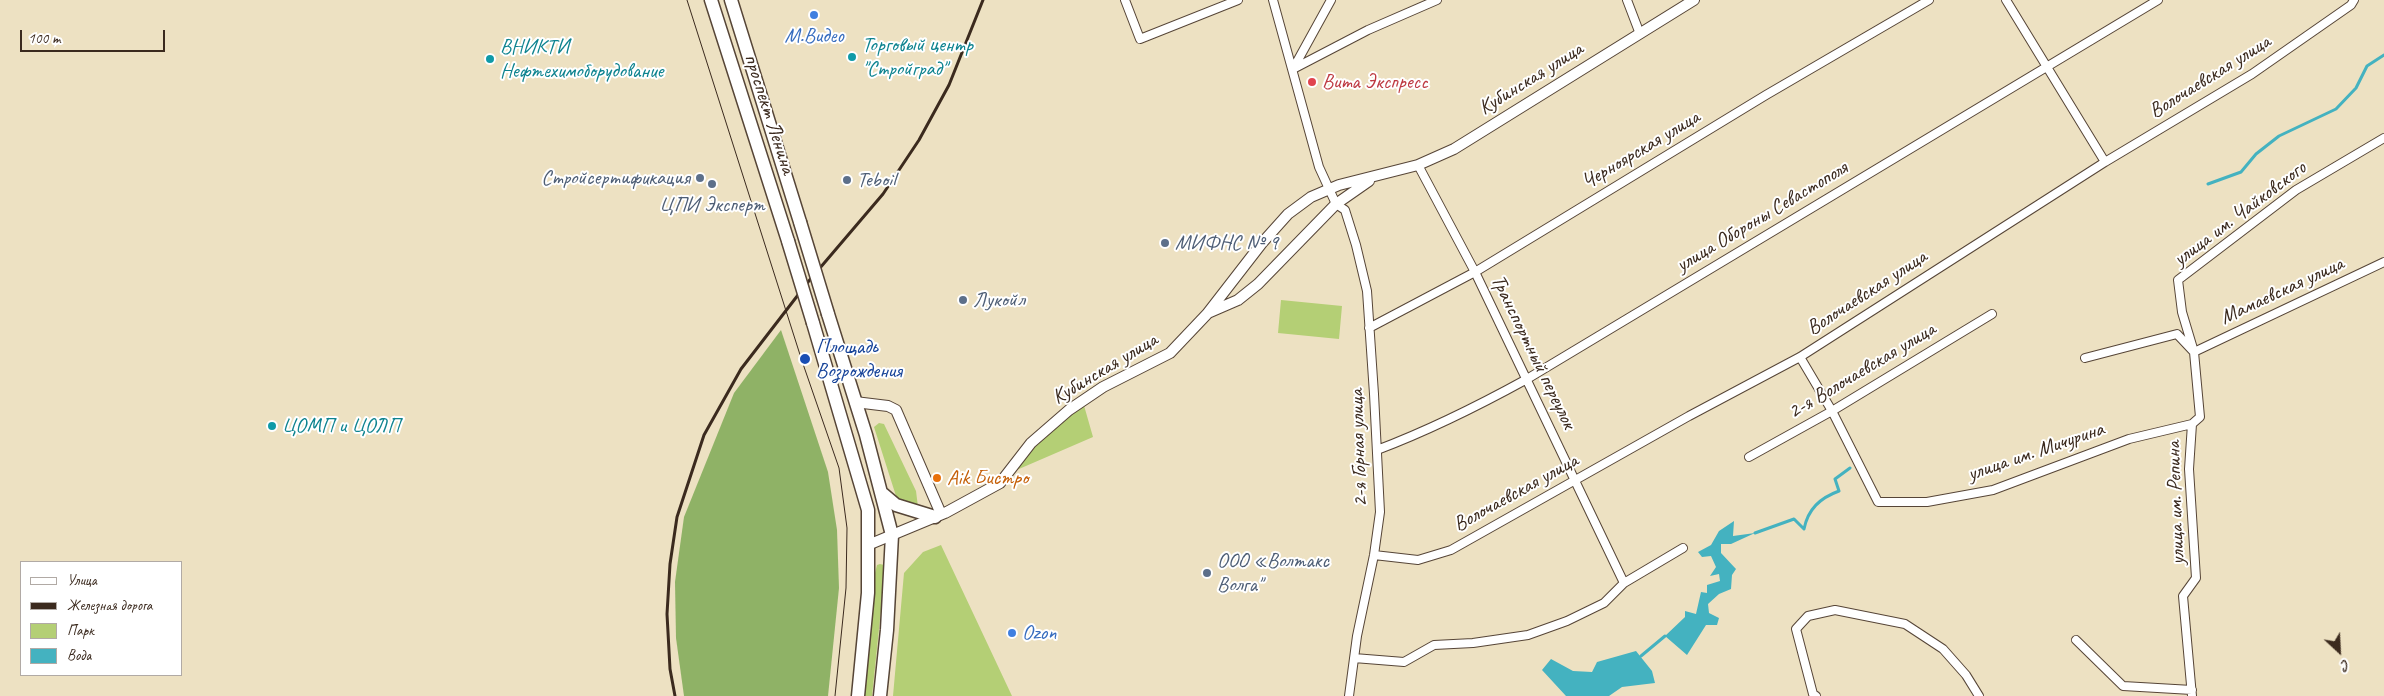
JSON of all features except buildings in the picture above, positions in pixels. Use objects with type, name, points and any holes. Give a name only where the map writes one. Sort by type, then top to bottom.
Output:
[{"type":"main road","name":"проспект Ленина","points":[[711,0],[788,241],[868,510],[868,593],[858,696]]},
{"type":"main road","name":"проспект Ленина","points":[[731,0],[855,402],[892,535],[880,696]]},
{"type":"main road","points":[[882,494],[901,508],[938,516]]},
{"type":"street","points":[[1124,0],[1140,39],[1238,0]]},
{"type":"street","points":[[1273,0],[1318,167],[1329,189]]},
{"type":"street","points":[[1292,69],[1331,0]]},
{"type":"street","points":[[1292,69],[1368,30],[1437,0]]},
{"type":"street","points":[[1627,0],[1640,34]]},
{"type":"street","name":"Кубинская улица","points":[[868,545],[938,516],[1000,483],[1031,443],[1059,418],[1103,387],[1170,353],[1207,314],[1241,268],[1288,214],[1310,197],[1329,189],[1418,165],[1454,149],[1694,0]]},
{"type":"street","name":"Черноярская улица","points":[[1369,328],[1475,272],[1766,94],[1929,0]]},
{"type":"street","points":[[2006,0],[2105,162]]},
{"type":"street","name":"улица Обороны Севастополя","points":[[1377,450],[1423,433],[1527,379],[2158,0]]},
{"type":"street","name":"Волочаевская улица","points":[[1374,555],[1418,560],[1451,550],[1800,357],[2105,162],[2252,74],[2354,0]]},
{"type":"street","name":"улица им. Чайковского","points":[[2194,352],[2182,312],[2178,280],[2296,190],[2384,138]]},
{"type":"street","name":"Транспортный переулок","points":[[1418,165],[1475,272],[1624,583]]},
{"type":"street","name":"Кубинская улица","points":[[1207,314],[1238,300],[1258,284],[1336,204],[1380,174]]},
{"type":"street","name":"2-я Горная улица","points":[[1329,189],[1336,204],[1345,210],[1367,291],[1380,512],[1349,696]]},
{"type":"street","name":"Мамаевская улица","points":[[2194,352],[2384,262]]},
{"type":"street","name":"2-я Волочаевская улица","points":[[1749,457],[1832,411],[1992,314]]},
{"type":"street","points":[[2085,358],[2177,334],[2194,352]]},
{"type":"street","name":"улица им. Мичурина","points":[[1832,411],[1878,502],[1927,502],[1993,490],[2129,438],[2192,424],[2200,417],[2194,352]]},
{"type":"street","points":[[1800,357],[1832,411]]},
{"type":"street","points":[[855,402],[888,406],[896,410],[938,516]]},
{"type":"street","name":"улица им. Репина","points":[[2192,424],[2189,468],[2196,578],[2183,596],[2192,693]]},
{"type":"street","points":[[1354,658],[1404,662],[1434,645],[1473,643],[1528,635],[1567,621],[1604,603],[1624,583],[1683,548]]},
{"type":"street","points":[[1816,696],[1813,694],[1796,629],[1808,616],[1835,610],[1905,624],[1944,649],[1966,675],[1978,696]]},
{"type":"street","points":[[2076,640],[2123,686],[2192,693]]},
{"type":"green space","points":[[1281,300],[1342,306],[1339,339],[1278,333]]},
{"type":"green space","points":[[781,330],[828,472],[837,530],[839,588],[828,696],[684,696],[676,638],[675,582],[684,517],[734,393]]},
{"type":"green space","points":[[1083,402],[1093,437],[1012,472],[1031,445]]},
{"type":"green space","points":[[879,423],[884,424],[916,491],[918,507],[905,504],[896,496],[874,427]]},
{"type":"green space","points":[[941,545],[1012,696],[893,696],[904,573],[923,552]]},
{"type":"green space","points":[[877,565],[884,565],[885,571],[872,696],[864,696],[875,573]]},
{"type":"water","points":[[1734,521],[1733,536],[1755,533],[1731,544],[1721,544],[1721,553],[1736,569],[1732,575],[1731,589],[1719,594],[1708,604],[1709,613],[1719,618],[1717,625],[1706,625],[1687,655],[1665,636],[1685,617],[1685,611],[1696,614],[1701,592],[1707,593],[1707,585],[1720,581],[1719,574],[1710,576],[1716,567],[1711,556],[1702,557],[1698,552],[1711,545],[1719,531]]},
{"type":"water","points":[[1636,651],[1652,671],[1655,683],[1622,687],[1609,696],[1566,696],[1542,670],[1551,659],[1573,671],[1592,672],[1597,662]]},
{"type":"waterway","points":[[2208,184],[2241,172],[2256,154],[2279,136],[2336,109],[2356,88],[2367,66],[2384,55]]},
{"type":"waterway","points":[[1755,533],[1794,519],[1804,529],[1808,516],[1816,505],[1826,497],[1839,491],[1835,479],[1850,468]]},
{"type":"waterway","points":[[1641,656],[1665,636]]},
{"type":"tram line","points":[[687,0],[802,361],[839,468],[847,528],[846,588],[835,696]]},
{"type":"railway","points":[[675,696],[670,669],[667,614],[670,564],[677,517],[704,435],[741,369],[808,282],[883,194],[919,140],[949,85],[983,0]]},
{"type":"place","name":"М.Видео","points":[[814,15]]},
{"type":"place","name":"Торговый центр \"Стройград\"","points":[[852,57]]},
{"type":"place","name":"ВНИКТИ Нефтехимоборудование","points":[[490,59]]},
{"type":"place","name":"Вита Экспресс","points":[[1312,82]]},
{"type":"place","name":"Стройсертификация","points":[[700,178]]},
{"type":"place","name":"Teboil","points":[[847,180]]},
{"type":"place","name":"ЦПИ Эксперт","points":[[712,184]]},
{"type":"place","name":"МИФНС № 9","points":[[1165,243]]},
{"type":"place","name":"Лукойл","points":[[963,300]]},
{"type":"place","name":"Площадь Возрождения","points":[[805,359]]},
{"type":"place","name":"ЦОМП и ЦОЛП","points":[[272,426]]},
{"type":"place","name":"Aik Бистро","points":[[937,478]]},
{"type":"place","name":"ООО «Волтакс Волга\"","points":[[1207,573]]},
{"type":"place","name":"Ozon","points":[[1012,633]]}]
